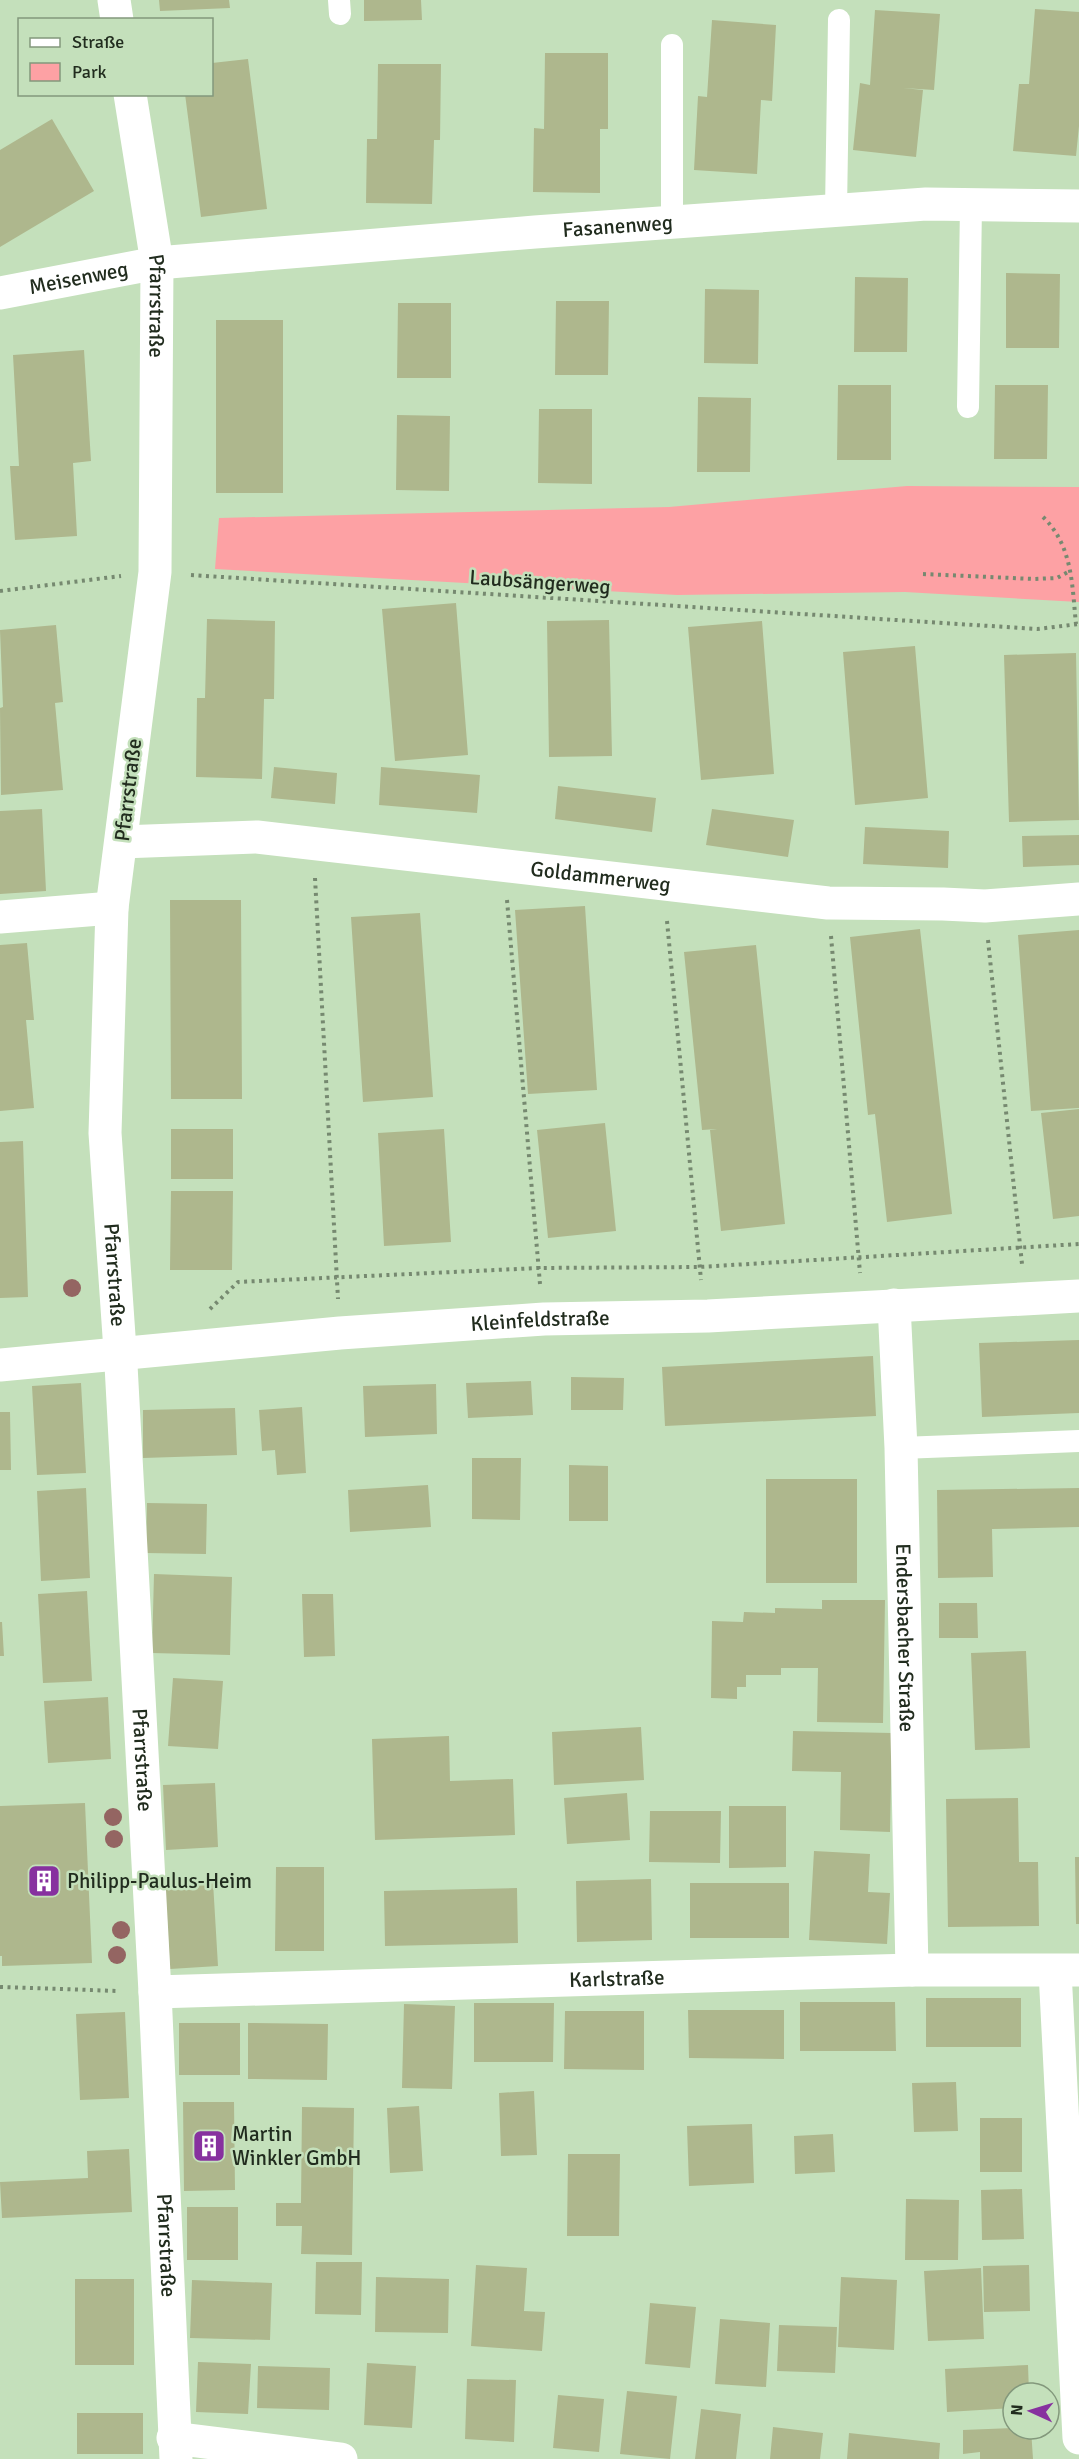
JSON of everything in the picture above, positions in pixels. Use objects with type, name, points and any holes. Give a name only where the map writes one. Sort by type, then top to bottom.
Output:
[{"type":"street","points":[[114,0],[117,18]]},
{"type":"street","name":"Pfarrstraße","points":[[129,96],[157,263],[155,572],[112,908],[105,1133],[120,1352],[155,1992],[175,2448]]},
{"type":"street","name":"Fasanenweg","points":[[157,263],[926,204],[1079,206]]},
{"type":"street","name":"Meisenweg","points":[[0,293],[157,263]]},
{"type":"street","name":"Goldammerweg","points":[[121,842],[257,837],[828,903],[985,906],[1079,899]]},
{"type":"street","points":[[0,916],[112,908]]},
{"type":"street","name":"Kleinfeldstraße","points":[[0,1365],[340,1333],[544,1319],[708,1316],[1079,1296]]},
{"type":"street","name":"Endersbacher Straße","points":[[894,1305],[900,1448],[912,1970]]},
{"type":"street","name":"Karlstraße","points":[[155,1992],[912,1970],[1067,1971]]},
{"type":"street","points":[[1067,1971],[1079,2438]]},
{"type":"street","points":[[175,2448],[341,2459]]},
{"type":"lane","points":[[836,210],[839,20]]},
{"type":"lane","points":[[672,45],[672,222]]},
{"type":"lane","points":[[968,407],[971,205]]},
{"type":"lane","points":[[900,1448],[1079,1441]]},
{"type":"path","points":[[1042,517],[1057,533],[1069,562],[1077,624]]},
{"type":"path","points":[[923,574],[1034,579],[1057,578],[1070,571]]},
{"type":"path","name":"Laubsängerweg","points":[[0,591],[155,572],[1037,629],[1077,624]]},
{"type":"path","points":[[313,842],[340,1333]]},
{"type":"path","points":[[504,864],[544,1319]]},
{"type":"path","points":[[664,884],[699,1267],[708,1316]]},
{"type":"path","points":[[828,903],[860,1256],[861,1307]]},
{"type":"path","points":[[985,906],[1021,1247],[1023,1300]]},
{"type":"path","points":[[207,1313],[238,1282],[538,1268],[699,1267],[1079,1244]]},
{"type":"path","points":[[0,1987],[155,1992]]},
{"type":"green space","points":[[907,486],[1079,487],[1079,602],[905,592],[677,595],[215,569],[219,518],[669,507]]},
{"type":"building","points":[[159,0],[229,0],[230,8],[160,11]]},
{"type":"building","points":[[364,0],[421,0],[422,20],[364,21]]},
{"type":"building","points":[[1035,9],[1079,12],[1079,126],[1076,156],[1013,151],[1019,84],[1029,84]]},
{"type":"building","points":[[875,10],[940,14],[934,90],[903,88],[923,90],[916,157],[853,150],[860,83],[870,85]]},
{"type":"building","points":[[712,20],[776,25],[772,101],[761,100],[757,174],[694,170],[698,96],[707,97]]},
{"type":"building","points":[[545,53],[608,53],[608,129],[600,129],[600,193],[533,192],[534,128],[544,129]]},
{"type":"building","points":[[248,59],[267,209],[201,217],[185,96],[213,96],[213,63]]},
{"type":"building","points":[[378,64],[441,64],[440,140],[434,140],[432,204],[366,203],[367,139],[377,139]]},
{"type":"building","points":[[52,119],[94,191],[0,247],[0,150]]},
{"type":"building","points":[[1006,273],[1060,274],[1059,348],[1006,348]]},
{"type":"building","points":[[855,277],[908,278],[907,352],[854,352]]},
{"type":"building","points":[[705,289],[759,290],[758,364],[704,363]]},
{"type":"building","points":[[556,301],[609,301],[608,375],[555,375]]},
{"type":"building","points":[[398,303],[451,303],[451,378],[397,378]]},
{"type":"building","points":[[216,320],[283,320],[283,493],[216,493]]},
{"type":"building","points":[[84,350],[91,461],[73,463],[77,536],[15,540],[10,466],[19,466],[13,355]]},
{"type":"building","points":[[838,385],[891,385],[891,460],[837,460]]},
{"type":"building","points":[[995,385],[1048,385],[1047,459],[994,459]]},
{"type":"building","points":[[698,397],[751,398],[750,472],[697,472]]},
{"type":"building","points":[[539,409],[592,409],[592,484],[538,483]]},
{"type":"building","points":[[397,415],[450,416],[449,491],[396,490]]},
{"type":"building","points":[[456,603],[468,755],[395,761],[382,609]]},
{"type":"building","points":[[207,619],[275,621],[274,699],[264,699],[262,779],[196,777],[197,698],[205,698]]},
{"type":"building","points":[[609,620],[612,756],[549,757],[547,621]]},
{"type":"building","points":[[762,621],[774,774],[701,780],[688,627]]},
{"type":"building","points":[[56,625],[63,702],[55,703],[63,790],[1,795],[0,708],[3,707],[0,630]]},
{"type":"building","points":[[915,646],[928,798],[855,805],[843,652]]},
{"type":"building","points":[[1076,653],[1079,820],[1009,822],[1004,655]]},
{"type":"building","points":[[274,767],[337,773],[335,804],[271,798]]},
{"type":"building","points":[[381,767],[480,775],[477,813],[379,805]]},
{"type":"building","points":[[558,786],[656,798],[652,832],[555,819]]},
{"type":"building","points":[[42,809],[46,891],[0,894],[0,811]]},
{"type":"building","points":[[712,809],[794,820],[788,857],[706,845]]},
{"type":"building","points":[[865,827],[949,831],[948,868],[863,864]]},
{"type":"building","points":[[1079,835],[1079,865],[1023,867],[1022,836]]},
{"type":"building","points":[[170,900],[241,900],[242,1099],[171,1099]]},
{"type":"building","points":[[585,906],[597,1090],[528,1094],[515,910]]},
{"type":"building","points":[[420,913],[433,1097],[363,1102],[351,917]]},
{"type":"building","points":[[920,929],[952,1214],[887,1222],[875,1114],[868,1115],[850,937]]},
{"type":"building","points":[[1079,930],[1079,1108],[1031,1111],[1018,935]]},
{"type":"building","points":[[27,943],[34,1020],[26,1020],[34,1108],[0,1111],[0,945]]},
{"type":"building","points":[[756,945],[785,1224],[721,1231],[710,1130],[717,1129],[702,1130],[684,952]]},
{"type":"building","points":[[1079,1109],[1079,1216],[1053,1219],[1041,1113]]},
{"type":"building","points":[[605,1123],[616,1231],[548,1238],[537,1130]]},
{"type":"building","points":[[171,1129],[233,1129],[233,1179],[171,1179]]},
{"type":"building","points":[[444,1129],[451,1242],[384,1246],[378,1133]]},
{"type":"building","points":[[23,1141],[28,1297],[0,1298],[0,1142]]},
{"type":"building","points":[[171,1191],[233,1191],[232,1270],[170,1270]]},
{"type":"building","points":[[1079,1340],[1079,1413],[982,1417],[979,1343]]},
{"type":"building","points":[[873,1356],[876,1416],[665,1426],[662,1367]]},
{"type":"building","points":[[571,1377],[624,1378],[623,1410],[571,1410]]},
{"type":"building","points":[[531,1381],[533,1415],[468,1418],[466,1383]]},
{"type":"building","points":[[81,1383],[86,1473],[37,1475],[32,1386]]},
{"type":"building","points":[[436,1384],[437,1434],[365,1437],[363,1386]]},
{"type":"building","points":[[302,1407],[306,1473],[277,1475],[275,1450],[262,1451],[259,1410]]},
{"type":"building","points":[[235,1408],[237,1455],[143,1458],[143,1410]]},
{"type":"building","points":[[0,1412],[10,1412],[11,1470],[0,1470]]},
{"type":"building","points":[[472,1458],[521,1458],[520,1520],[472,1519]]},
{"type":"building","points":[[569,1465],[608,1466],[608,1521],[569,1521]]},
{"type":"building","points":[[766,1479],[857,1479],[857,1583],[766,1583]]},
{"type":"building","points":[[428,1485],[431,1527],[350,1532],[348,1490]]},
{"type":"building","points":[[86,1488],[90,1578],[41,1581],[37,1491]]},
{"type":"building","points":[[1079,1488],[1079,1527],[992,1529],[993,1577],[938,1578],[937,1490]]},
{"type":"building","points":[[147,1503],[207,1504],[206,1554],[146,1553]]},
{"type":"building","points":[[154,1574],[232,1577],[230,1655],[152,1653]]},
{"type":"building","points":[[87,1591],[92,1681],[43,1683],[38,1594]]},
{"type":"building","points":[[302,1594],[333,1594],[335,1656],[304,1657]]},
{"type":"building","points":[[822,1600],[885,1600],[883,1723],[817,1722],[818,1668],[781,1668],[781,1675],[746,1675],[746,1687],[737,1687],[737,1699],[711,1698],[712,1621],[743,1622],[744,1612],[775,1613],[775,1608],[822,1609]]},
{"type":"building","points":[[939,1603],[977,1603],[978,1638],[939,1638]]},
{"type":"building","points":[[0,1622],[2,1622],[4,1656],[0,1656]]},
{"type":"building","points":[[1026,1651],[1030,1748],[975,1750],[971,1653]]},
{"type":"building","points":[[173,1678],[223,1681],[218,1749],[168,1746]]},
{"type":"building","points":[[108,1697],[111,1759],[48,1763],[44,1701]]},
{"type":"building","points":[[641,1727],[644,1780],[554,1785],[552,1732]]},
{"type":"building","points":[[793,1731],[892,1733],[890,1832],[840,1830],[841,1772],[792,1771]]},
{"type":"building","points":[[449,1736],[450,1781],[513,1779],[515,1835],[375,1840],[372,1739]]},
{"type":"building","points":[[215,1783],[218,1847],[166,1850],[163,1785]]},
{"type":"building","points":[[627,1793],[630,1840],[567,1844],[564,1798]]},
{"type":"building","points":[[1018,1798],[1019,1862],[1038,1862],[1039,1926],[948,1927],[946,1799]]},
{"type":"building","name":"Philipp-Paulus-Heim","points":[[85,1803],[92,1963],[2,1966],[2,1956],[0,1956],[0,1806]]},
{"type":"building","points":[[729,1806],[786,1806],[786,1867],[729,1868]]},
{"type":"building","points":[[650,1811],[721,1811],[720,1863],[649,1862]]},
{"type":"building","points":[[814,1851],[870,1854],[868,1892],[890,1893],[887,1944],[809,1940]]},
{"type":"building","points":[[1075,1857],[1079,1857],[1079,1924],[1076,1924]]},
{"type":"building","points":[[276,1867],[324,1867],[324,1951],[275,1951]]},
{"type":"building","points":[[651,1879],[652,1940],[577,1942],[576,1881]]},
{"type":"building","points":[[213,1882],[218,1966],[170,1969],[165,1885]]},
{"type":"building","points":[[690,1883],[789,1883],[789,1938],[690,1938]]},
{"type":"building","points":[[517,1888],[518,1943],[385,1946],[384,1891]]},
{"type":"building","points":[[926,1998],[1021,1998],[1021,2047],[926,2047]]},
{"type":"building","points":[[800,2002],[895,2002],[896,2051],[800,2051]]},
{"type":"building","points":[[474,2003],[554,2003],[553,2062],[474,2062]]},
{"type":"building","points":[[404,2004],[455,2006],[452,2089],[402,2088]]},
{"type":"building","points":[[688,2010],[784,2010],[784,2059],[689,2058]]},
{"type":"building","points":[[565,2011],[644,2011],[644,2070],[564,2069]]},
{"type":"building","points":[[125,2012],[129,2098],[80,2100],[76,2014]]},
{"type":"building","points":[[179,2023],[240,2023],[240,2075],[179,2075]]},
{"type":"building","points":[[248,2023],[328,2024],[327,2080],[248,2079]]},
{"type":"building","points":[[956,2082],[958,2131],[914,2132],[912,2083]]},
{"type":"building","points":[[534,2091],[537,2155],[501,2156],[499,2093]]},
{"type":"building","name":"Martin Winkler GmbH","points":[[183,2102],[234,2102],[235,2190],[184,2191]]},
{"type":"building","points":[[419,2106],[423,2171],[390,2173],[387,2108]]},
{"type":"building","points":[[302,2107],[354,2108],[352,2255],[301,2254],[302,2226],[276,2226],[276,2203],[301,2203]]},
{"type":"building","points":[[980,2118],[1022,2118],[1022,2172],[980,2172]]},
{"type":"building","points":[[752,2124],[754,2183],[689,2186],[687,2126]]},
{"type":"building","points":[[833,2134],[835,2172],[795,2174],[794,2136]]},
{"type":"building","points":[[129,2149],[132,2212],[2,2218],[0,2182],[88,2178],[87,2151]]},
{"type":"building","points":[[568,2154],[620,2154],[619,2236],[567,2236]]},
{"type":"building","points":[[1022,2189],[1024,2239],[982,2240],[981,2190]]},
{"type":"building","points":[[906,2199],[959,2200],[958,2260],[905,2260]]},
{"type":"building","points":[[187,2207],[238,2207],[238,2260],[187,2260]]},
{"type":"building","points":[[316,2262],[362,2262],[361,2315],[315,2314]]},
{"type":"building","points":[[476,2265],[527,2268],[524,2311],[545,2312],[542,2351],[471,2346]]},
{"type":"building","points":[[1029,2265],[1030,2311],[984,2312],[983,2266]]},
{"type":"building","points":[[981,2268],[984,2339],[928,2341],[924,2271]]},
{"type":"building","points":[[376,2277],[449,2279],[448,2333],[375,2332]]},
{"type":"building","points":[[841,2277],[897,2280],[894,2350],[838,2347]]},
{"type":"building","points":[[75,2279],[134,2279],[134,2365],[75,2365]]},
{"type":"building","points":[[192,2280],[272,2283],[270,2340],[190,2338]]},
{"type":"building","points":[[650,2303],[696,2307],[690,2368],[645,2364]]},
{"type":"building","points":[[720,2319],[770,2323],[766,2387],[715,2384]]},
{"type":"building","points":[[779,2325],[837,2327],[835,2373],[777,2371]]},
{"type":"building","points":[[198,2362],[251,2364],[248,2414],[196,2412]]},
{"type":"building","points":[[367,2363],[416,2366],[412,2428],[364,2425]]},
{"type":"building","points":[[1028,2365],[1029,2381],[1001,2381],[1001,2409],[947,2412],[945,2369]]},
{"type":"building","points":[[258,2366],[330,2368],[329,2410],[257,2408]]},
{"type":"building","points":[[467,2379],[516,2380],[514,2442],[465,2439]]},
{"type":"building","points":[[627,2391],[677,2396],[670,2459],[620,2454]]},
{"type":"building","points":[[558,2395],[604,2399],[599,2452],[553,2448]]},
{"type":"building","points":[[701,2409],[741,2414],[736,2459],[695,2459]]},
{"type":"building","points":[[77,2413],[143,2413],[143,2454],[77,2454]]},
{"type":"building","points":[[773,2427],[823,2433],[820,2459],[770,2459]]},
{"type":"building","points":[[1001,2428],[1001,2441],[1032,2441],[1033,2459],[980,2459],[980,2452],[963,2454],[963,2430]]},
{"type":"building","points":[[849,2433],[940,2443],[939,2459],[847,2459]]},
{"type":"place","name":"Philipp-Paulus-Heim","points":[[44,1881]]},
{"type":"place","name":"Martin Winkler GmbH","points":[[209,2146]]}]
